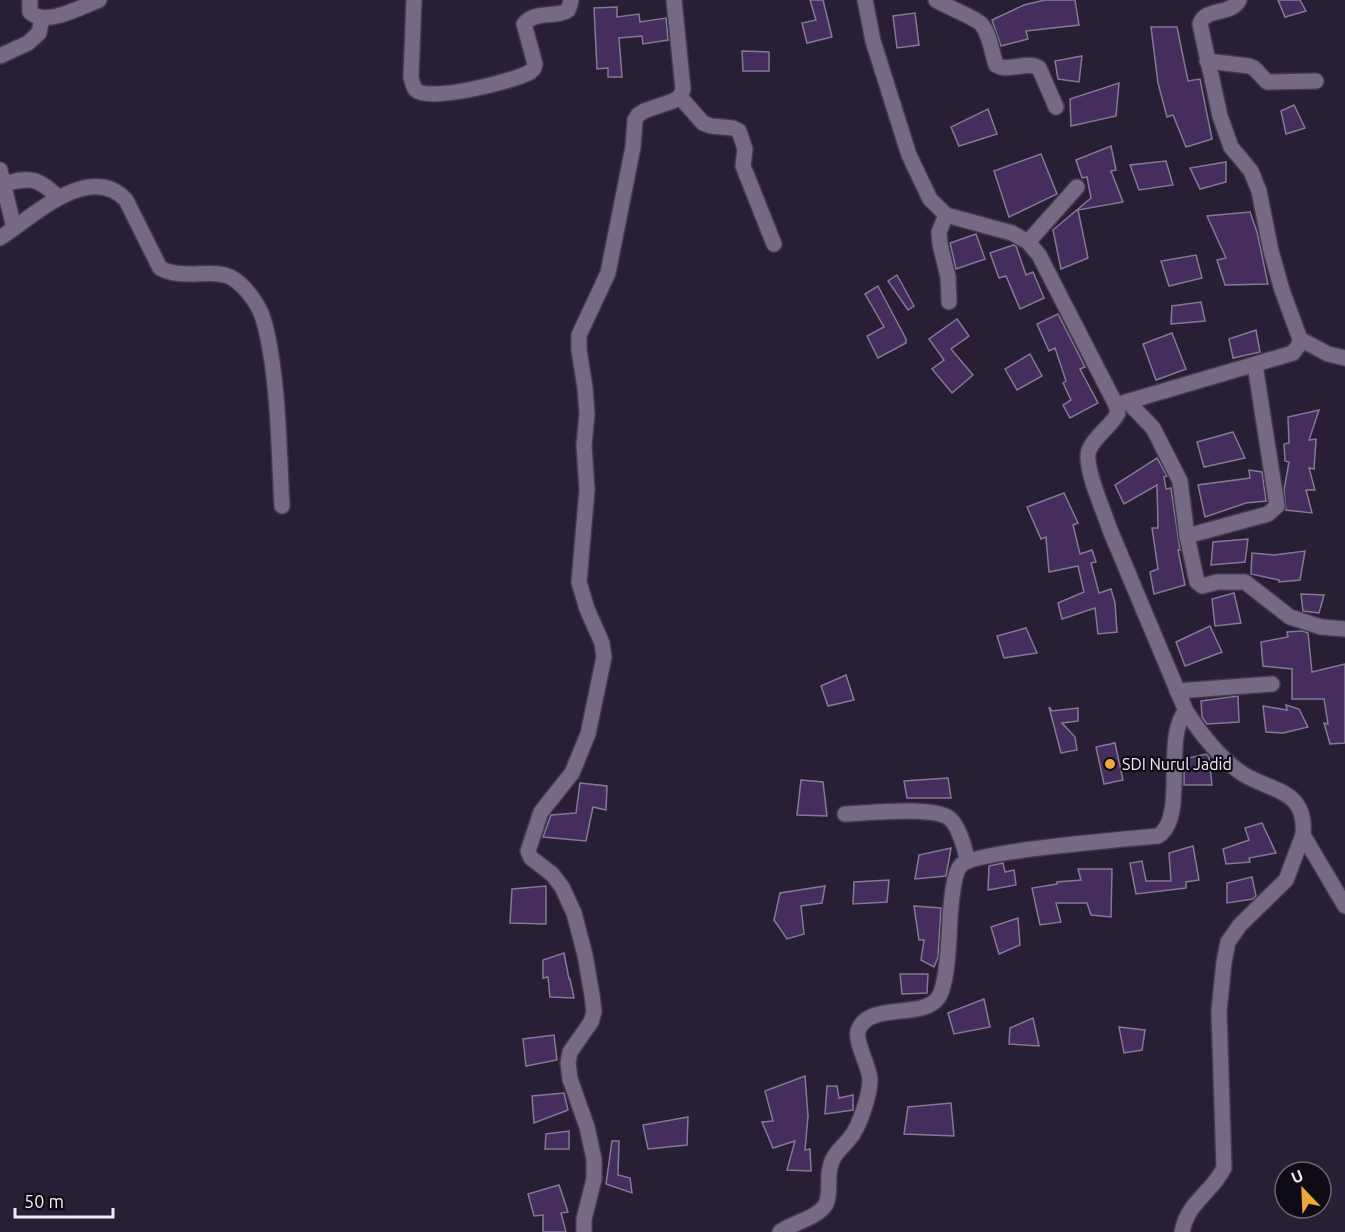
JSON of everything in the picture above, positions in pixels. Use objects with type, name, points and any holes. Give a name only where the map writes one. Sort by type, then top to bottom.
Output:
[{"type":"street","points":[[30,0],[30,12],[35,17],[42,18],[67,13],[99,0]]},
{"type":"street","points":[[414,0],[411,77],[414,88],[418,92],[439,94],[489,86],[531,72],[535,64],[524,24],[529,18],[565,11],[570,6],[571,0]]},
{"type":"street","points":[[584,1232],[584,1219],[594,1179],[594,1159],[587,1127],[570,1079],[568,1063],[570,1052],[591,1022],[594,1012],[592,994],[574,913],[562,887],[552,874],[531,858],[528,851],[541,812],[572,773],[588,734],[604,657],[603,643],[587,609],[579,582],[586,490],[584,445],[586,414],[579,335],[609,273],[633,147],[635,120],[638,114],[680,97],[683,89],[674,0]]},
{"type":"street","points":[[865,0],[873,41],[909,155],[930,199],[946,215],[1012,232],[1028,242],[1039,255],[1122,404],[1153,428],[1180,481],[1187,536],[1197,582],[1202,586],[1217,582],[1245,582],[1290,617],[1321,627],[1345,630]]},
{"type":"street","points":[[936,0],[962,15],[975,19],[982,25],[996,65],[1002,69],[1026,65],[1039,68],[1056,107]]},
{"type":"street","points":[[1182,1232],[1188,1212],[1219,1177],[1224,1168],[1219,1011],[1228,942],[1240,925],[1286,880],[1303,835],[1304,824],[1294,800],[1284,792],[1244,774],[1229,763],[1199,731],[1186,711],[1092,482],[1088,456],[1090,449],[1115,420],[1122,404],[1255,365],[1293,352],[1299,345],[1300,339],[1274,263],[1259,191],[1251,171],[1230,144],[1220,116],[1200,24],[1206,16],[1233,8],[1239,0]]},
{"type":"street","points":[[0,56],[28,43],[39,33],[42,18]]},
{"type":"street","points":[[1207,60],[1250,66],[1267,82],[1316,81]]},
{"type":"street","points":[[680,97],[703,123],[739,131],[745,149],[743,166],[774,244]]},
{"type":"street","points":[[14,228],[2,177],[31,178],[45,184],[58,197]]},
{"type":"street","points":[[0,238],[58,197],[92,187],[106,186],[118,191],[126,200],[160,268],[178,274],[222,275],[231,278],[256,303],[266,328],[275,378],[282,506]]},
{"type":"street","points":[[1028,242],[1077,187]]},
{"type":"street","points":[[946,215],[939,232],[948,277],[949,302]]},
{"type":"street","points":[[1300,339],[1328,354],[1345,358]]},
{"type":"street","points":[[1187,536],[1268,514],[1277,506],[1255,365]]},
{"type":"street","points":[[1177,691],[1272,684]]},
{"type":"street","points":[[780,1232],[820,1210],[826,1203],[830,1167],[834,1156],[852,1136],[862,1114],[870,1081],[868,1067],[857,1035],[859,1029],[865,1021],[885,1013],[924,1008],[932,1004],[939,996],[947,964],[955,880],[961,864],[1004,852],[1158,836],[1164,832],[1173,798],[1177,730],[1180,718],[1186,711]]},
{"type":"street","points":[[845,814],[913,811],[940,813],[950,819],[956,827],[968,861]]},
{"type":"street","points":[[1303,835],[1345,906]]},
{"type":"building","points":[[810,0],[823,0],[832,37],[807,43],[802,23],[816,20]]},
{"type":"building","points":[[1045,0],[1075,0],[1079,25],[1026,31],[1028,39],[1001,46],[992,20],[1024,5]]},
{"type":"building","points":[[1278,0],[1300,0],[1306,11],[1285,17]]},
{"type":"building","points":[[617,7],[617,17],[639,14],[640,22],[666,18],[668,40],[643,44],[642,36],[619,38],[622,77],[608,77],[608,68],[597,69],[594,8]]},
{"type":"building","points":[[915,13],[919,45],[897,48],[893,16]]},
{"type":"building","points":[[1151,27],[1177,27],[1188,81],[1200,79],[1212,139],[1186,147],[1173,115],[1167,117],[1158,83]]},
{"type":"building","points":[[742,51],[769,52],[769,71],[743,71]]},
{"type":"building","points":[[1082,56],[1079,82],[1058,79],[1055,61]]},
{"type":"building","points":[[1119,83],[1116,116],[1071,126],[1070,99]]},
{"type":"building","points":[[1294,105],[1305,128],[1286,134],[1281,111]]},
{"type":"building","points":[[988,109],[997,134],[959,146],[951,127]]},
{"type":"building","points":[[1111,146],[1116,170],[1111,171],[1123,202],[1078,210],[1088,258],[1061,269],[1053,230],[1091,198],[1087,177],[1082,178],[1076,160]]},
{"type":"building","points":[[1041,154],[1057,194],[1009,217],[994,171]]},
{"type":"building","points":[[1166,161],[1173,185],[1139,190],[1130,165]]},
{"type":"building","points":[[1226,162],[1226,182],[1200,189],[1190,168]]},
{"type":"building","points":[[1250,212],[1257,232],[1268,284],[1225,285],[1217,260],[1226,258],[1207,216]]},
{"type":"building","points":[[976,234],[985,259],[956,269],[950,243]]},
{"type":"building","points":[[1016,246],[1026,275],[1033,272],[1044,298],[1020,309],[1006,276],[999,278],[990,253]]},
{"type":"building","points":[[1196,255],[1202,278],[1169,286],[1161,261]]},
{"type":"building","points":[[897,275],[914,306],[908,310],[888,281]]},
{"type":"building","points":[[878,286],[906,343],[878,358],[867,336],[884,327],[865,294]]},
{"type":"building","points":[[1201,302],[1205,321],[1171,324],[1172,306]]},
{"type":"building","points":[[1058,314],[1085,367],[1080,369],[1098,403],[1070,418],[1063,405],[1071,400],[1063,383],[1066,381],[1055,348],[1049,351],[1037,324]]},
{"type":"building","points":[[957,319],[969,336],[951,349],[973,375],[952,393],[932,369],[944,360],[929,339]]},
{"type":"building","points":[[1256,330],[1260,352],[1233,358],[1229,339]]},
{"type":"building","points":[[1172,333],[1186,369],[1156,380],[1143,344]]},
{"type":"building","points":[[1030,354],[1042,376],[1017,390],[1005,369]]},
{"type":"building","points":[[1319,410],[1309,440],[1316,439],[1314,469],[1309,468],[1315,490],[1306,490],[1312,513],[1286,510],[1284,490],[1289,462],[1285,461],[1284,444],[1289,443],[1288,417]]},
{"type":"building","points":[[1233,432],[1245,458],[1204,467],[1197,442]]},
{"type":"building","points":[[1157,458],[1167,476],[1164,477],[1166,489],[1171,488],[1180,550],[1178,550],[1185,585],[1154,594],[1150,572],[1158,569],[1152,528],[1158,528],[1157,485],[1124,504],[1115,485]]},
{"type":"building","points":[[1249,470],[1262,472],[1266,501],[1246,503],[1205,517],[1198,485],[1250,478]]},
{"type":"building","points":[[1064,493],[1078,523],[1073,525],[1080,554],[1092,550],[1096,562],[1091,563],[1099,593],[1111,589],[1115,603],[1117,632],[1098,634],[1095,608],[1062,619],[1058,603],[1084,592],[1078,566],[1049,572],[1046,537],[1041,539],[1027,507]]},
{"type":"building","points":[[1248,539],[1245,562],[1211,565],[1213,542]]},
{"type":"building","points":[[1305,551],[1300,580],[1279,582],[1279,580],[1251,574],[1252,553],[1274,555]]},
{"type":"building","points":[[1234,593],[1241,623],[1215,626],[1212,599]]},
{"type":"building","points":[[1301,594],[1324,595],[1319,613],[1303,611]]},
{"type":"building","points":[[1210,626],[1222,652],[1185,666],[1176,642]]},
{"type":"building","points":[[1026,628],[1037,653],[1004,658],[997,636]]},
{"type":"building","points":[[1287,632],[1308,633],[1312,672],[1345,664],[1345,743],[1330,744],[1324,723],[1328,724],[1324,699],[1292,699],[1292,669],[1263,666],[1261,642],[1288,637]]},
{"type":"building","points":[[846,675],[854,700],[828,706],[821,686]]},
{"type":"building","points":[[1238,696],[1239,722],[1207,724],[1202,717],[1201,701]]},
{"type":"building","points":[[1286,705],[1299,709],[1308,727],[1283,733],[1266,732],[1263,706],[1287,710]]},
{"type":"building","points":[[1049,707],[1052,711],[1078,708],[1078,721],[1062,723],[1075,737],[1077,750],[1061,753]]},
{"type":"building","name":"SDI Nurul Jadid","points":[[1115,743],[1123,780],[1104,784],[1096,747]]},
{"type":"building","points":[[1206,754],[1209,757],[1212,785],[1184,785],[1184,759]]},
{"type":"building","points":[[948,778],[951,798],[907,798],[904,781]]},
{"type":"building","points":[[801,780],[823,782],[827,816],[797,815]]},
{"type":"building","points":[[580,783],[607,786],[606,810],[593,807],[586,841],[543,837],[551,815],[576,813]]},
{"type":"building","points":[[1262,823],[1276,853],[1249,858],[1250,862],[1226,864],[1223,849],[1249,840],[1245,828]]},
{"type":"building","points":[[1193,846],[1199,880],[1186,882],[1186,888],[1136,894],[1130,863],[1142,861],[1146,881],[1171,881],[1169,853]]},
{"type":"building","points":[[951,848],[946,876],[915,879],[919,855]]},
{"type":"building","points":[[1003,863],[1005,872],[1014,870],[1016,885],[988,890],[989,866]]},
{"type":"building","points":[[1078,869],[1112,869],[1111,917],[1091,915],[1087,903],[1056,903],[1061,922],[1040,925],[1032,888],[1057,884],[1057,882],[1081,880]]},
{"type":"building","points":[[1252,877],[1256,896],[1253,899],[1227,903],[1227,883]]},
{"type":"building","points":[[889,880],[887,902],[853,904],[854,882]]},
{"type":"building","points":[[546,886],[546,924],[510,923],[512,889]]},
{"type":"building","points":[[825,886],[822,903],[801,906],[804,934],[787,939],[774,920],[780,893]]},
{"type":"building","points":[[914,906],[941,908],[938,957],[934,967],[921,960],[924,940],[919,940]]},
{"type":"building","points":[[1018,918],[1020,945],[999,954],[991,927]]},
{"type":"building","points":[[564,953],[574,998],[550,997],[548,977],[543,978],[543,960]]},
{"type":"building","points":[[900,974],[928,974],[927,993],[902,994]]},
{"type":"building","points":[[984,999],[990,1027],[954,1034],[948,1013]]},
{"type":"building","points":[[1033,1018],[1039,1046],[1009,1044],[1010,1028]]},
{"type":"building","points":[[1119,1027],[1145,1030],[1142,1050],[1124,1053]]},
{"type":"building","points":[[554,1035],[557,1060],[526,1066],[523,1039]]},
{"type":"building","points":[[805,1076],[808,1116],[805,1150],[810,1149],[811,1171],[787,1170],[795,1141],[773,1148],[762,1122],[773,1121],[765,1091]]},
{"type":"building","points":[[827,1086],[837,1086],[839,1098],[853,1095],[853,1110],[825,1114]]},
{"type":"building","points":[[564,1093],[568,1110],[534,1123],[532,1096]]},
{"type":"building","points":[[951,1103],[954,1136],[904,1134],[908,1107]]},
{"type":"building","points":[[688,1117],[687,1145],[648,1149],[643,1125]]},
{"type":"building","points":[[569,1131],[569,1149],[545,1149],[546,1134]]},
{"type":"building","points":[[612,1141],[619,1141],[618,1175],[630,1178],[632,1193],[606,1184]]},
{"type":"building","points":[[559,1185],[568,1212],[561,1213],[566,1232],[543,1232],[543,1215],[534,1216],[528,1194]]},
{"type":"place","name":"SDI Nurul Jadid","points":[[1110,764]]}]
